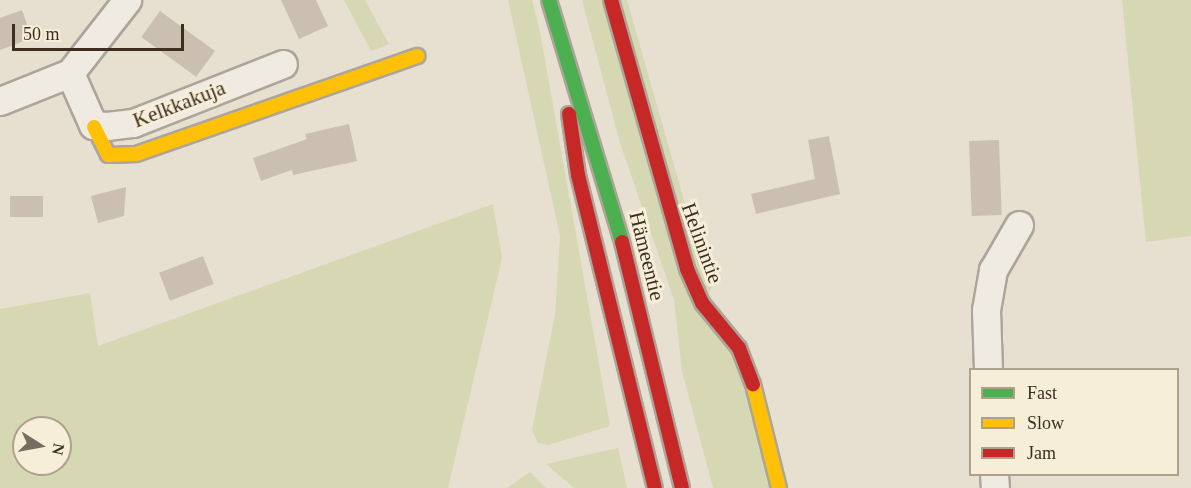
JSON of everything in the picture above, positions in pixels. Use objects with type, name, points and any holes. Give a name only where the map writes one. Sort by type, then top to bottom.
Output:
[{"type":"main road","name":"Hämeentie","points":[[549,0],[559,38],[604,170],[682,488]]},
{"type":"main road","name":"Helinintie","points":[[611,0],[658,184],[687,269],[702,303],[739,348],[759,399],[779,488]]},
{"type":"main road","name":"Hämeentie","points":[[559,38],[578,175],[655,488]]},
{"type":"main road","points":[[94,127],[108,155],[136,154],[417,56]]},
{"type":"street","points":[[0,101],[70,73],[127,0]]},
{"type":"street","name":"Kelkkakuja","points":[[94,127],[133,123],[283,64]]},
{"type":"street","points":[[70,73],[94,127]]},
{"type":"street","points":[[988,368],[986,310],[993,270],[1018,225]]},
{"type":"green space","points":[[344,0],[365,0],[389,44],[371,51]]},
{"type":"green space","points":[[508,0],[532,0],[540,32],[610,426],[548,445],[538,443],[532,430],[555,315],[560,236]]},
{"type":"green space","points":[[582,0],[627,0],[685,204],[716,280],[702,303],[759,399],[779,488],[713,488],[682,371],[674,300],[620,143]]},
{"type":"green space","points":[[1122,0],[1191,0],[1191,236],[1146,242]]},
{"type":"green space","points":[[493,204],[502,258],[448,488],[0,488],[0,309],[90,293],[98,346]]},
{"type":"green space","points":[[618,448],[627,488],[574,488],[546,464]]},
{"type":"green space","points":[[530,472],[546,488],[507,488]]},
{"type":"building","points":[[281,0],[316,0],[328,26],[299,39]]},
{"type":"building","points":[[22,10],[32,38],[0,50],[0,18]]},
{"type":"building","points":[[160,11],[215,51],[196,77],[141,37]]},
{"type":"building","points":[[349,124],[357,161],[293,175],[292,170],[261,181],[253,158],[307,139],[305,134]]},
{"type":"building","points":[[829,136],[840,194],[756,214],[751,194],[815,179],[808,140]]},
{"type":"building","points":[[999,140],[1002,215],[972,216],[969,141]]},
{"type":"building","points":[[126,187],[124,216],[98,223],[91,196]]},
{"type":"building","points":[[10,196],[43,196],[43,217],[10,217]]},
{"type":"building","points":[[203,256],[214,284],[170,301],[159,273]]},
{"type":"traffic: fast","points":[[549,0],[622,242]]},
{"type":"traffic: slow","points":[[94,127],[108,155],[136,154],[417,56]]},
{"type":"traffic: slow","points":[[753,384],[779,488]]},
{"type":"traffic: jam","points":[[611,0],[687,269],[702,303],[739,348],[753,384]]},
{"type":"traffic: jam","points":[[569,114],[578,175],[655,488]]},
{"type":"traffic: jam","points":[[622,242],[682,488]]}]
